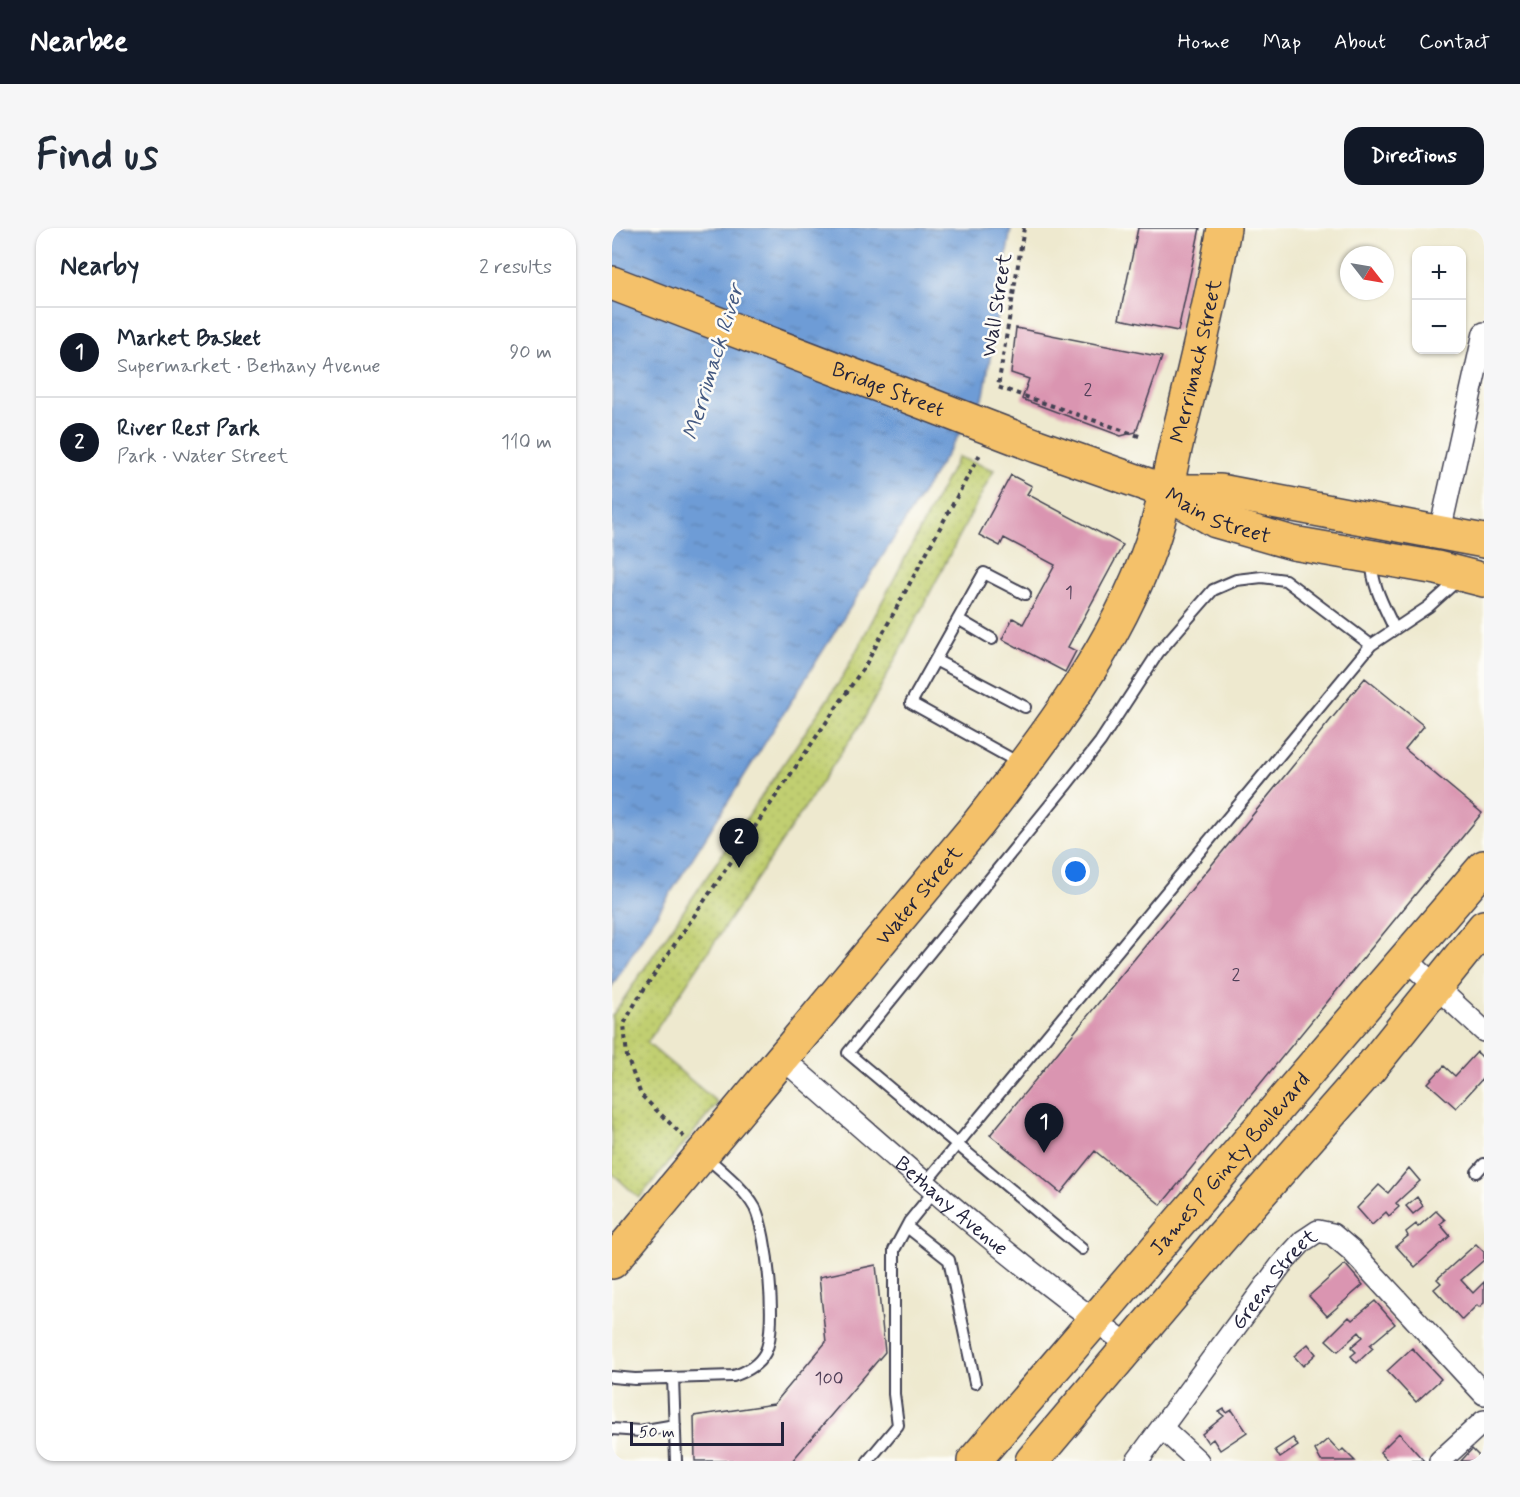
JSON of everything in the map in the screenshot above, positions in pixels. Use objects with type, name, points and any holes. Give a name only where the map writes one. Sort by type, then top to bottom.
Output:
[{"type":"main road","name":"Merrimack Street","points":[[1165,491],[1213,292],[1224,228]]},
{"type":"main road","name":"Bridge Street","points":[[612,283],[1037,446],[1165,491]]},
{"type":"main road","name":"Main Street","points":[[1165,491],[1221,491],[1484,541]]},
{"type":"main road","name":"Main Street","points":[[1165,491],[1216,521],[1293,543],[1373,556],[1475,577]]},
{"type":"main road","name":"Water Street","points":[[612,1262],[978,824],[1024,765],[1066,705],[1113,626],[1152,542],[1165,491]]},
{"type":"main road","name":"James P Ginty Boulevard","points":[[974,1461],[1484,867]]},
{"type":"main road","name":"James P Ginty Boulevard","points":[[1032,1461],[1129,1345],[1372,1066],[1484,927]]},
{"type":"street","points":[[1440,531],[1477,393],[1484,333]]},
{"type":"street","points":[[1406,959],[1435,988],[1484,1030]]},
{"type":"street","name":"Bethany Avenue","points":[[782,1058],[930,1186],[1095,1321],[1129,1345]]},
{"type":"street","name":"Green Street","points":[[1137,1461],[1281,1265],[1303,1241],[1318,1231],[1332,1234],[1351,1250],[1484,1394]]},
{"type":"street","points":[[1440,1461],[1484,1421]]},
{"type":"street","points":[[1162,1428],[1198,1461]]},
{"type":"lane","points":[[1373,556],[1372,570],[1394,628]]},
{"type":"lane","points":[[1024,765],[912,703],[984,573],[1025,594]]},
{"type":"lane","points":[[1082,1249],[848,1053],[994,877],[1100,742],[1158,653],[1213,590],[1236,580],[1262,577],[1286,580],[1371,645]]},
{"type":"lane","points":[[868,1461],[898,1425],[894,1394],[894,1250],[930,1186],[957,1145],[1371,645],[1428,607],[1447,588],[1475,577]]},
{"type":"lane","points":[[958,619],[992,639]]},
{"type":"lane","points":[[935,660],[1025,707]]},
{"type":"lane","points":[[612,1377],[733,1376],[748,1371],[766,1352],[771,1334],[769,1266],[761,1222],[753,1205],[703,1153]]},
{"type":"lane","points":[[907,1227],[949,1260],[975,1383]]},
{"type":"lane","points":[[673,1378],[676,1461]]},
{"type":"lane","points":[[612,1429],[640,1431],[675,1425]]},
{"type":"path","name":"Wall Street","points":[[1024,228],[998,387],[1143,437]]},
{"type":"path","points":[[703,1153],[641,1095],[627,1057],[624,1024],[638,998],[866,664],[980,454]]},
{"type":"green space","points":[[958,457],[994,470],[864,719],[647,1043],[718,1103],[639,1198],[612,1173],[612,1016],[842,678]]},
{"type":"water","name":"Merrimack River","points":[[612,228],[1011,228],[984,395],[612,986]]},
{"type":"building","points":[[1138,228],[1200,228],[1178,331],[1119,319]]},
{"type":"building","points":[[1016,328],[1162,357],[1136,432],[1121,436],[1022,399],[1029,379],[1011,373]]},
{"type":"building","points":[[1011,475],[1032,486],[1027,494],[1123,545],[1068,647],[1076,651],[1065,672],[1002,639],[1013,618],[1023,624],[1055,565],[1004,538],[1000,546],[979,535]]},
{"type":"building","points":[[1365,678],[1424,726],[1405,749],[1482,813],[1161,1205],[1095,1151],[1061,1193],[990,1135]]},
{"type":"building","points":[[1477,1052],[1484,1059],[1484,1077],[1456,1108],[1428,1083],[1444,1066],[1455,1076]]},
{"type":"building","points":[[1409,1168],[1420,1181],[1396,1203],[1399,1207],[1389,1216],[1386,1212],[1372,1225],[1357,1208],[1379,1185],[1388,1193]]},
{"type":"building","points":[[1417,1197],[1423,1206],[1413,1214],[1406,1206]]},
{"type":"building","points":[[1436,1211],[1445,1220],[1440,1224],[1450,1236],[1415,1267],[1396,1246],[1408,1236],[1406,1232],[1416,1224],[1418,1227]]},
{"type":"building","points":[[1476,1244],[1484,1252],[1484,1260],[1461,1280],[1473,1293],[1484,1282],[1484,1303],[1479,1307],[1477,1305],[1462,1320],[1434,1289],[1441,1283],[1437,1279]]},
{"type":"building","points":[[1345,1264],[1363,1285],[1327,1316],[1309,1296]]},
{"type":"building","points":[[876,1265],[885,1352],[792,1461],[695,1461],[694,1416],[774,1404],[826,1342],[819,1277]]},
{"type":"building","points":[[1375,1301],[1395,1324],[1370,1345],[1373,1348],[1357,1363],[1351,1356],[1356,1352],[1351,1347],[1363,1337],[1359,1332],[1338,1351],[1326,1340],[1349,1317],[1352,1320]]},
{"type":"building","points":[[1308,1344],[1316,1354],[1303,1366],[1294,1356]]},
{"type":"building","points":[[1412,1348],[1441,1379],[1416,1402],[1387,1371]]},
{"type":"building","points":[[1224,1409],[1227,1413],[1232,1410],[1247,1432],[1220,1450],[1213,1439],[1208,1443],[1202,1434],[1224,1416],[1219,1412]]},
{"type":"building","points":[[1399,1433],[1424,1461],[1388,1461],[1380,1452]]},
{"type":"building","points":[[1293,1438],[1298,1446],[1280,1458],[1275,1450]]},
{"type":"building","points":[[1328,1439],[1340,1452],[1343,1449],[1355,1461],[1321,1461],[1315,1450]]},
{"type":"building","points":[[1472,1449],[1484,1461],[1461,1461]]},
{"type":"place","name":"River Rest Park","points":[[739,868]]},
{"type":"place","name":"Market Basket","points":[[1044,1153]]}]
